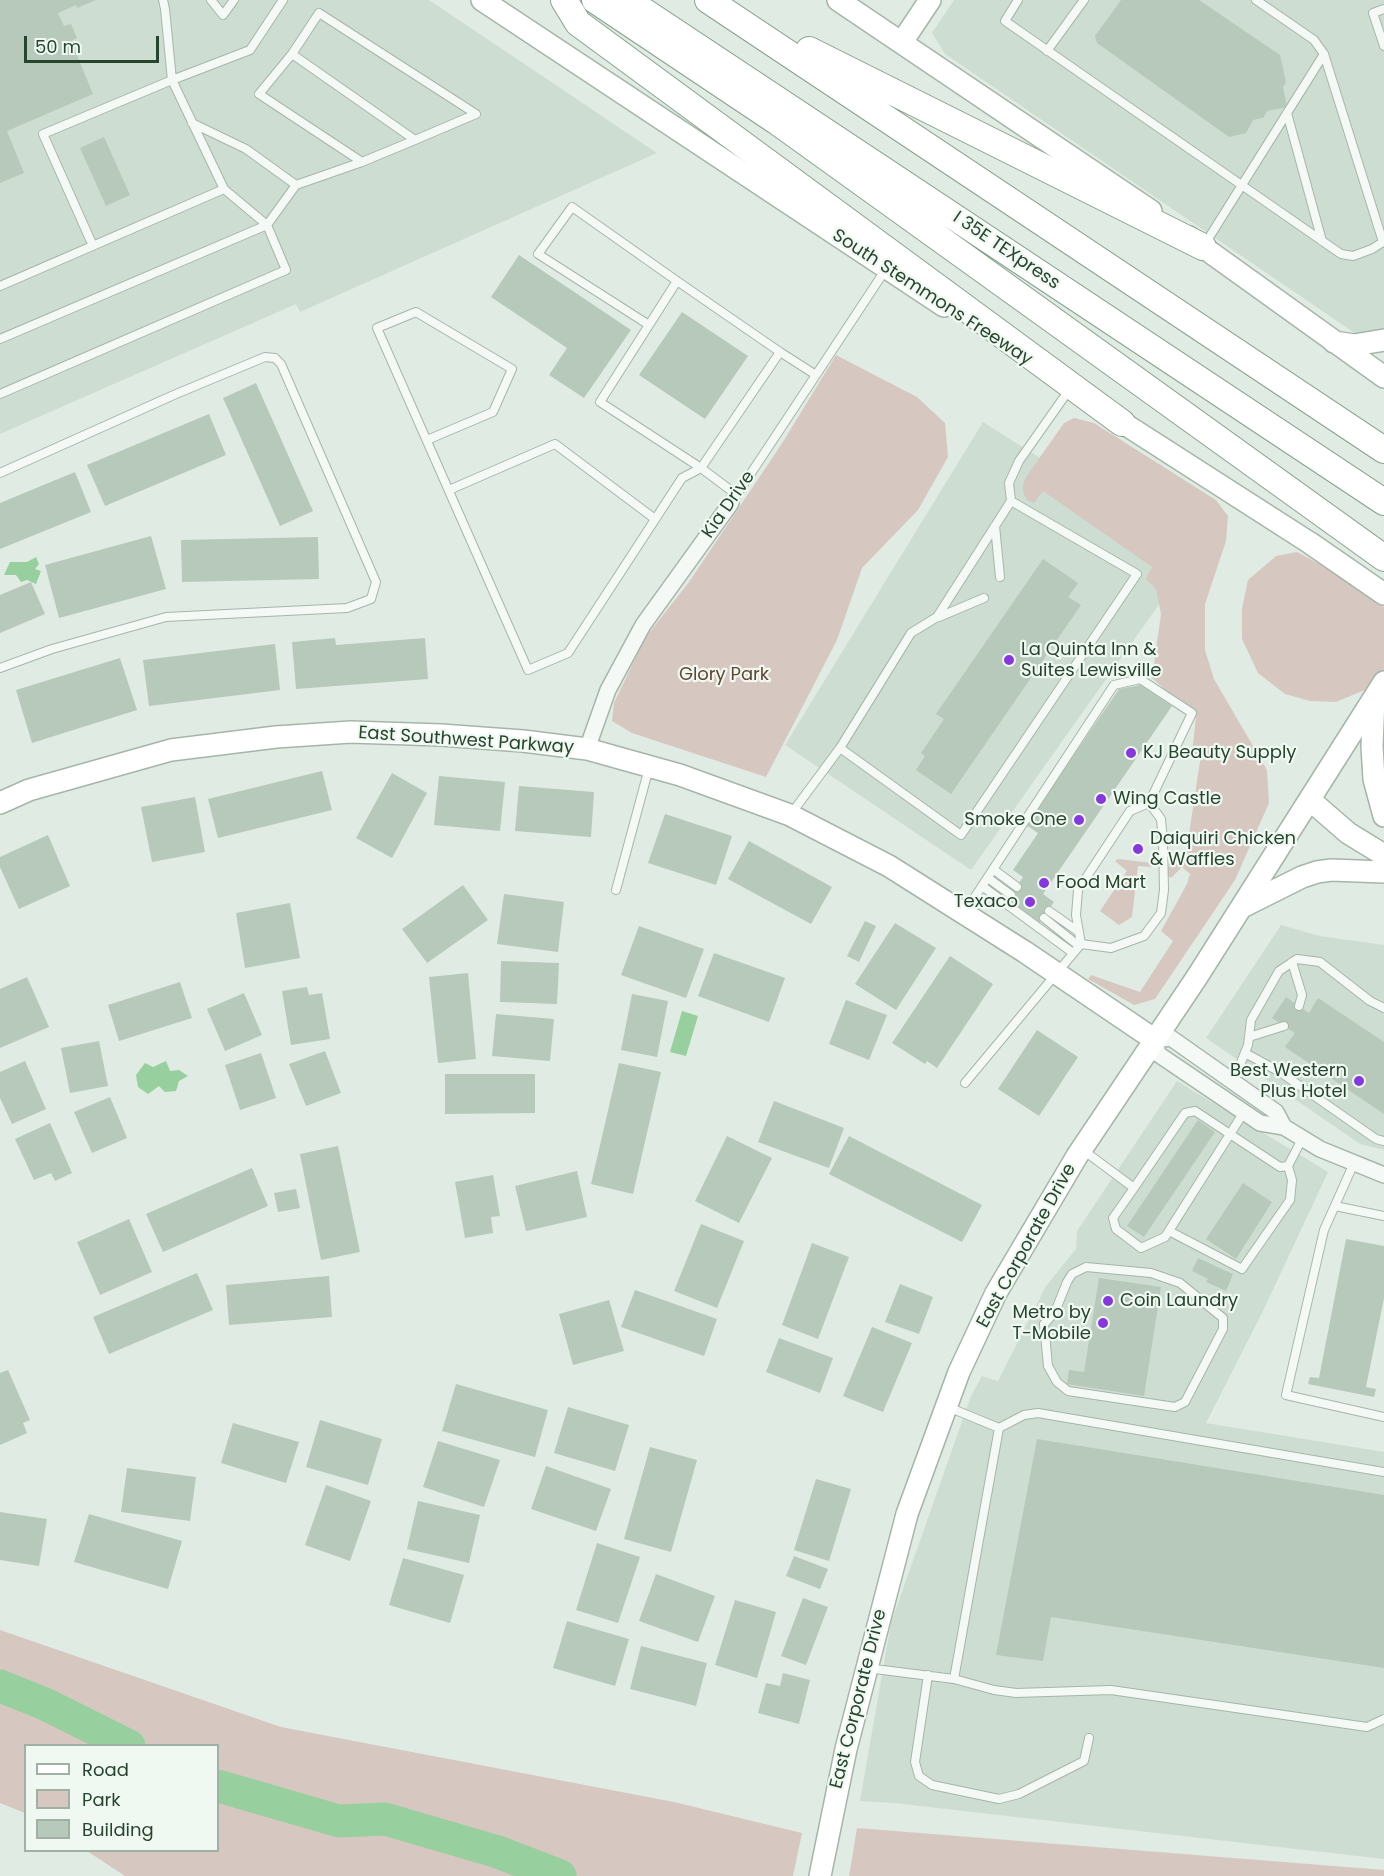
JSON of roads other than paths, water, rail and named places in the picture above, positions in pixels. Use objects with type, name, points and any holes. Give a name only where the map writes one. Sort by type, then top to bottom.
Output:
[{"type":"highway","points":[[564,0],[578,23],[1122,423]]},
{"type":"highway","points":[[595,0],[776,121],[1384,558]]},
{"type":"highway","name":"I 35E TEXpress","points":[[627,0],[1384,502]]},
{"type":"highway","points":[[709,0],[1203,247]]},
{"type":"highway","points":[[709,0],[1384,450]]},
{"type":"main road","name":"South Stemmons Freeway","points":[[482,0],[887,269],[1310,543],[1384,594]]},
{"type":"main road","points":[[838,0],[1203,247],[1384,377]]},
{"type":"main road","points":[[902,42],[930,0]]},
{"type":"main road","points":[[1332,341],[1354,345],[1384,340]]},
{"type":"main road","points":[[1379,690],[1372,746],[1374,779],[1384,816]]},
{"type":"main road","name":"East Corporate Drive","points":[[820,1876],[834,1804],[866,1667],[906,1514],[959,1372],[996,1293],[1082,1149],[1155,1040],[1379,690]]},
{"type":"main road","name":"East Southwest Parkway","points":[[0,803],[29,790],[171,750],[276,737],[351,732],[441,735],[523,741],[587,749],[680,775],[790,815],[889,866],[1056,973],[1155,1040]]},
{"type":"main road","points":[[1310,800],[1348,833],[1384,855]]},
{"type":"main road","points":[[1241,907],[1317,872],[1331,870],[1384,872]]},
{"type":"street","name":"Kia Drive","points":[[587,749],[608,690],[643,625],[734,499]]},
{"type":"street","points":[[1284,1127],[1276,1112],[1171,1038],[1155,1040],[1158,1054],[1260,1123],[1284,1127],[1320,1149],[1384,1175]]},
{"type":"lane","points":[[0,394],[286,270],[267,225],[224,189],[172,80],[163,0]]},
{"type":"lane","points":[[211,0],[223,15],[234,0]]},
{"type":"lane","points":[[93,246],[43,134],[250,50],[284,0]]},
{"type":"lane","points":[[1047,51],[1084,0]]},
{"type":"lane","points":[[1014,2],[1005,21],[1341,254],[1353,256],[1383,242],[1324,54],[1314,40],[1256,0]]},
{"type":"lane","points":[[1384,9],[1373,13],[1384,46]]},
{"type":"lane","points":[[0,339],[267,225],[296,186],[362,162],[476,114],[319,13],[292,54],[259,94],[362,162]]},
{"type":"lane","points":[[292,54],[415,140]]},
{"type":"lane","points":[[1203,247],[1324,54]]},
{"type":"lane","points":[[1287,113],[1322,241]]},
{"type":"lane","points":[[192,123],[246,149],[296,186]]},
{"type":"lane","points":[[0,286],[224,189]]},
{"type":"lane","points":[[649,325],[538,254],[572,207],[816,375]]},
{"type":"lane","name":"Kia Drive","points":[[734,499],[887,269]]},
{"type":"lane","points":[[677,281],[600,402],[701,468],[734,499]]},
{"type":"lane","points":[[427,440],[493,412],[512,369],[416,312],[377,328],[528,670],[568,653],[682,478],[701,468],[780,352]]},
{"type":"lane","points":[[0,473],[186,390],[265,357],[275,358],[281,364],[376,582],[371,599],[347,608],[166,617],[52,649],[0,668]]},
{"type":"lane","points":[[938,617],[1011,501],[1009,483],[1019,461],[1070,388]]},
{"type":"lane","points":[[449,490],[555,444],[655,519]]},
{"type":"lane","points":[[840,748],[961,835],[1137,574],[1011,501]]},
{"type":"lane","points":[[995,526],[1000,577]]},
{"type":"lane","points":[[790,815],[840,748],[911,633],[938,617],[984,598]]},
{"type":"lane","points":[[964,913],[1114,685],[1140,679],[1192,713],[1149,803],[1130,811],[1078,890],[1076,915],[1080,945],[965,1083]]},
{"type":"lane","points":[[616,890],[650,767]]},
{"type":"lane","points":[[1079,932],[1046,914],[1080,945],[1111,948],[1144,936],[1161,913],[1164,890],[1161,819],[1149,803]]},
{"type":"lane","points":[[993,869],[1017,886]]},
{"type":"lane","points":[[988,878],[1011,896]]},
{"type":"lane","points":[[982,886],[1072,954]]},
{"type":"lane","points":[[1231,1080],[1245,1053],[1251,1020],[1279,971],[1297,959],[1320,962],[1370,1001],[1384,1008]]},
{"type":"lane","points":[[1292,962],[1302,995],[1299,1006]]},
{"type":"lane","points":[[1249,1036],[1284,1026]]},
{"type":"lane","points":[[1245,1053],[1280,1072],[1376,1139],[1384,1141]]},
{"type":"lane","points":[[1244,1112],[1231,1134],[1165,1237],[1141,1248],[1116,1229],[1113,1218],[1185,1113],[1195,1111],[1231,1134],[1280,1167],[1288,1166]]},
{"type":"lane","points":[[1169,1231],[1242,1269],[1290,1200],[1292,1180],[1288,1166],[1302,1139]]},
{"type":"lane","points":[[1082,1149],[1134,1188]]},
{"type":"lane","points":[[1354,1163],[1324,1230],[1286,1395],[1384,1417]]},
{"type":"lane","points":[[1335,1206],[1384,1216]]},
{"type":"lane","points":[[1086,1267],[1150,1272],[1180,1283],[1223,1318],[1223,1329],[1185,1402],[1175,1407],[1068,1391],[1058,1382],[1048,1366],[1044,1324],[1055,1312],[1072,1274],[1086,1267]]},
{"type":"lane","points":[[946,1407],[999,1428],[1024,1415],[1038,1413],[1384,1472]]},
{"type":"lane","points":[[954,1679],[999,1428]]},
{"type":"lane","points":[[866,1667],[954,1679],[994,1690],[1016,1693],[1112,1690],[1367,1727],[1384,1719]]},
{"type":"lane","points":[[928,1676],[915,1762],[919,1776],[932,1785],[999,1799],[1019,1794],[1084,1761],[1089,1738]]},
{"type":"waterway","points":[[0,1686],[45,1704],[125,1744]]},
{"type":"waterway","points":[[219,1786],[339,1821],[385,1819],[498,1852],[560,1876]]},
{"type":"place","name":"La Quinta Inn & Suites Lewisville","points":[[1009,660]]},
{"type":"place","name":"KJ Beauty Supply","points":[[1131,753]]},
{"type":"place","name":"Wing Castle","points":[[1101,799]]},
{"type":"place","name":"Smoke One","points":[[1079,820]]},
{"type":"place","name":"Daiquiri Chicken & Waffles","points":[[1138,849]]},
{"type":"place","name":"Food Mart","points":[[1044,883]]},
{"type":"place","name":"Texaco","points":[[1030,902]]},
{"type":"place","name":"Best Western Plus Hotel","points":[[1359,1081]]},
{"type":"place","name":"Coin Laundry","points":[[1108,1301]]},
{"type":"place","name":"Metro by T-Mobile","points":[[1103,1323]]},
{"type":"park label","name":"Glory Park","points":[[724,675]]}]
